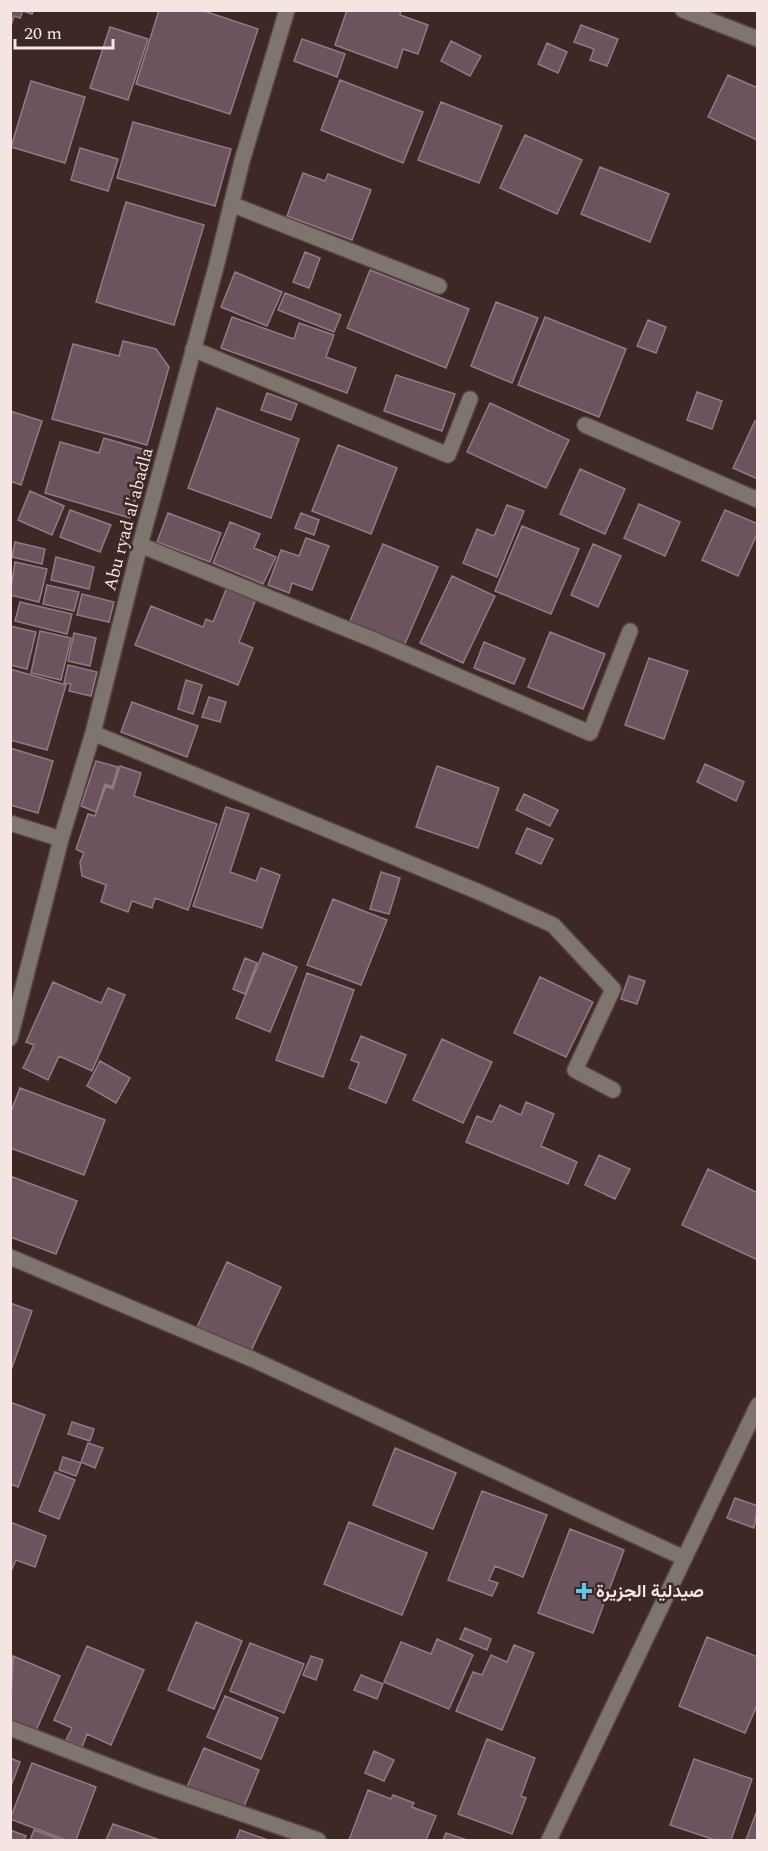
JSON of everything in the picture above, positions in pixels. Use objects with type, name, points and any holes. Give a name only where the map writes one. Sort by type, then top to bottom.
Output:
[{"type":"street","name":"Abu ryad al'abadla","points":[[10,1038],[61,840],[93,733],[140,545],[231,204],[287,10]]},
{"type":"street","points":[[683,10],[758,39]]},
{"type":"street","points":[[231,204],[439,286]]},
{"type":"street","points":[[193,349],[448,455],[470,399]]},
{"type":"street","points":[[585,425],[758,500]]},
{"type":"street","points":[[140,545],[374,640],[590,733],[630,631]]},
{"type":"street","points":[[93,733],[468,887],[553,925],[613,989],[575,1070],[613,1090]]},
{"type":"street","points":[[10,824],[61,840]]},
{"type":"street","points":[[10,1257],[252,1359],[684,1558]]},
{"type":"street","points":[[549,1840],[758,1405]]},
{"type":"street","points":[[10,1728],[150,1782],[318,1840]]},
{"type":"building","points":[[10,10],[34,10],[32,14],[23,11],[20,18],[14,16],[10,29]]},
{"type":"building","points":[[159,10],[201,10],[258,29],[230,114],[136,84]]},
{"type":"building","points":[[347,10],[401,10],[400,15],[428,25],[418,54],[403,49],[397,68],[335,45]]},
{"type":"building","points":[[581,25],[618,39],[607,66],[590,60],[594,49],[574,42]]},
{"type":"building","points":[[110,27],[148,39],[128,100],[90,88]]},
{"type":"building","points":[[302,39],[345,54],[337,77],[294,61]]},
{"type":"building","points":[[451,41],[481,56],[470,76],[441,61]]},
{"type":"building","points":[[547,43],[567,52],[558,73],[538,64]]},
{"type":"building","points":[[728,75],[758,88],[757,140],[708,117]]},
{"type":"building","points":[[340,80],[423,112],[403,163],[321,130]]},
{"type":"building","points":[[31,81],[85,97],[65,163],[11,147]]},
{"type":"building","points":[[441,102],[502,126],[479,183],[418,160]]},
{"type":"building","points":[[133,122],[231,149],[215,206],[117,178]]},
{"type":"building","points":[[525,135],[582,160],[557,214],[500,188]]},
{"type":"building","points":[[80,148],[118,159],[108,191],[71,180]]},
{"type":"building","points":[[600,167],[669,194],[650,242],[581,214]]},
{"type":"building","points":[[303,173],[325,181],[328,174],[371,190],[352,240],[287,216]]},
{"type":"building","points":[[126,202],[204,225],[174,325],[96,302]]},
{"type":"building","points":[[305,252],[320,258],[309,288],[293,282]]},
{"type":"building","points":[[370,270],[469,309],[446,368],[347,328]]},
{"type":"building","points":[[235,272],[282,292],[267,326],[221,307]]},
{"type":"building","points":[[285,293],[341,315],[334,332],[278,310]]},
{"type":"building","points":[[496,302],[538,318],[512,383],[471,366]]},
{"type":"building","points":[[232,317],[294,339],[299,323],[334,335],[326,357],[356,368],[347,393],[221,348]]},
{"type":"building","points":[[545,317],[626,349],[599,417],[518,385]]},
{"type":"building","points":[[648,320],[666,327],[656,353],[637,346]]},
{"type":"building","points":[[123,341],[156,349],[169,367],[147,445],[52,419],[73,344],[119,356]]},
{"type":"building","points":[[396,375],[455,394],[442,431],[384,411]]},
{"type":"building","points":[[697,392],[722,401],[712,429],[687,420]]},
{"type":"building","points":[[267,393],[297,404],[291,420],[261,410]]},
{"type":"building","points":[[490,403],[569,440],[546,488],[467,452]]},
{"type":"building","points":[[217,408],[299,439],[271,518],[188,488]]},
{"type":"building","points":[[10,411],[42,421],[21,485],[10,481]]},
{"type":"building","points":[[755,421],[758,422],[758,479],[733,468]]},
{"type":"building","points":[[104,438],[149,451],[130,518],[45,493],[60,442],[99,453]]},
{"type":"building","points":[[338,445],[397,468],[371,534],[312,511]]},
{"type":"building","points":[[580,469],[625,489],[605,534],[560,514]]},
{"type":"building","points":[[30,491],[64,506],[52,535],[18,520]]},
{"type":"building","points":[[639,504],[680,522],[665,556],[624,538]]},
{"type":"building","points":[[507,505],[524,511],[497,577],[463,563],[477,529],[494,536]]},
{"type":"building","points":[[70,510],[111,525],[100,552],[60,537]]},
{"type":"building","points":[[725,510],[758,524],[758,532],[738,576],[702,560]]},
{"type":"building","points":[[168,513],[221,533],[210,562],[157,542]]},
{"type":"building","points":[[301,513],[319,520],[314,535],[295,528]]},
{"type":"building","points":[[230,522],[260,534],[254,548],[276,557],[263,584],[213,563]]},
{"type":"building","points":[[522,526],[579,549],[551,614],[495,591]]},
{"type":"building","points":[[306,538],[329,546],[312,590],[292,583],[289,593],[268,585],[281,550],[299,556]]},
{"type":"building","points":[[15,542],[45,549],[42,564],[12,557]]},
{"type":"building","points":[[383,544],[438,567],[404,646],[349,623]]},
{"type":"building","points":[[593,544],[621,556],[598,607],[571,595]]},
{"type":"building","points":[[56,557],[94,567],[89,589],[51,580]]},
{"type":"building","points":[[15,562],[47,569],[39,602],[10,595]]},
{"type":"building","points":[[452,576],[495,596],[463,663],[420,643]]},
{"type":"building","points":[[47,585],[79,592],[74,611],[43,604]]},
{"type":"building","points":[[227,587],[256,599],[239,642],[253,648],[238,685],[135,645],[151,606],[203,627],[206,619],[213,622]]},
{"type":"building","points":[[82,594],[114,602],[109,622],[77,615]]},
{"type":"building","points":[[20,602],[72,614],[67,634],[15,621]]},
{"type":"building","points":[[10,626],[36,632],[27,669],[10,665]]},
{"type":"building","points":[[40,631],[71,638],[61,680],[31,673]]},
{"type":"building","points":[[550,632],[605,654],[583,709],[528,687]]},
{"type":"building","points":[[74,633],[96,638],[90,666],[68,661]]},
{"type":"building","points":[[484,642],[525,659],[514,684],[474,668]]},
{"type":"building","points":[[649,658],[688,671],[664,739],[625,725]]},
{"type":"building","points":[[68,665],[97,672],[91,696],[69,691],[71,684],[64,683]]},
{"type":"building","points":[[10,669],[66,685],[47,750],[10,740]]},
{"type":"building","points":[[186,680],[202,685],[193,714],[178,709]]},
{"type":"building","points":[[209,697],[226,702],[220,722],[202,717]]},
{"type":"building","points":[[132,702],[198,726],[187,757],[121,732]]},
{"type":"building","points":[[10,748],[53,761],[38,813],[10,805]]},
{"type":"building","points":[[96,761],[118,767],[112,787],[105,784],[96,812],[81,806]]},
{"type":"building","points":[[705,764],[744,782],[736,801],[697,782]]},
{"type":"building","points":[[120,766],[141,773],[134,796],[217,824],[188,910],[155,898],[152,908],[132,901],[128,912],[101,902],[106,885],[82,876],[80,862],[84,853],[76,849],[88,814],[95,816],[106,786],[113,789]]},
{"type":"building","points":[[437,766],[499,788],[478,848],[416,827]]},
{"type":"building","points":[[524,794],[558,810],[550,826],[516,810]]},
{"type":"building","points":[[226,807],[249,814],[230,872],[256,881],[261,868],[280,875],[262,928],[193,906]]},
{"type":"building","points":[[527,828],[553,839],[541,864],[516,853]]},
{"type":"building","points":[[381,872],[400,878],[389,914],[370,909]]},
{"type":"building","points":[[333,899],[387,920],[361,985],[307,965]]},
{"type":"building","points":[[263,953],[297,967],[270,1032],[236,1018]]},
{"type":"building","points":[[245,958],[257,963],[245,994],[233,989]]},
{"type":"building","points":[[307,973],[354,990],[323,1077],[276,1060]]},
{"type":"building","points":[[629,976],[645,981],[637,1004],[621,999]]},
{"type":"building","points":[[540,977],[593,1002],[566,1057],[514,1033]]},
{"type":"building","points":[[53,982],[101,1003],[108,988],[125,995],[92,1071],[59,1056],[48,1080],[23,1068],[34,1045],[26,1042]]},
{"type":"building","points":[[361,1036],[406,1055],[386,1103],[349,1088],[359,1063],[351,1060]]},
{"type":"building","points":[[442,1039],[492,1062],[463,1123],[413,1100]]},
{"type":"building","points":[[100,1061],[130,1078],[116,1103],[87,1086]]},
{"type":"building","points":[[20,1088],[105,1120],[84,1175],[10,1148],[10,1114]]},
{"type":"building","points":[[526,1102],[554,1114],[541,1146],[577,1162],[568,1184],[466,1142],[477,1116],[492,1122],[500,1105],[521,1115]]},
{"type":"building","points":[[599,1155],[630,1169],[615,1199],[585,1185]]},
{"type":"building","points":[[708,1169],[758,1193],[758,1260],[682,1225]]},
{"type":"building","points":[[10,1176],[77,1201],[56,1254],[10,1237]]},
{"type":"building","points":[[227,1262],[281,1287],[251,1351],[197,1327]]},
{"type":"building","points":[[10,1303],[32,1311],[10,1373]]},
{"type":"building","points":[[10,1402],[45,1415],[18,1487],[10,1484]]},
{"type":"building","points":[[72,1422],[94,1429],[90,1441],[68,1434]]},
{"type":"building","points":[[88,1443],[103,1448],[95,1468],[81,1462]]},
{"type":"building","points":[[395,1448],[456,1473],[433,1529],[373,1505]]},
{"type":"building","points":[[63,1457],[81,1463],[76,1476],[59,1470]]},
{"type":"building","points":[[55,1472],[75,1480],[59,1519],[39,1511]]},
{"type":"building","points":[[482,1491],[547,1515],[523,1577],[495,1566],[489,1580],[498,1583],[492,1596],[448,1580]]},
{"type":"building","points":[[735,1498],[758,1506],[754,1528],[727,1518]]},
{"type":"building","points":[[10,1522],[46,1536],[35,1567],[16,1560],[10,1573]]},
{"type":"building","points":[[349,1522],[427,1553],[402,1615],[324,1584]]},
{"type":"building","points":[[570,1529],[624,1550],[593,1633],[538,1613]]},
{"type":"building","points":[[196,1622],[242,1641],[214,1709],[168,1690]]},
{"type":"building","points":[[465,1628],[491,1639],[487,1650],[460,1639]]},
{"type":"building","points":[[707,1637],[758,1657],[758,1703],[745,1733],[679,1706]]},
{"type":"building","points":[[437,1639],[473,1655],[449,1709],[384,1682],[401,1642],[431,1654]]},
{"type":"building","points":[[250,1643],[304,1664],[284,1713],[230,1691]]},
{"type":"building","points":[[514,1645],[534,1653],[502,1730],[456,1711],[473,1672],[482,1675],[491,1655],[507,1662]]},
{"type":"building","points":[[87,1646],[144,1670],[111,1745],[87,1734],[82,1747],[66,1740],[72,1728],[54,1720]]},
{"type":"building","points":[[13,1656],[60,1676],[35,1733],[10,1723]]},
{"type":"building","points":[[311,1656],[323,1660],[316,1680],[303,1675]]},
{"type":"building","points":[[361,1675],[383,1684],[377,1699],[354,1690]]},
{"type":"building","points":[[225,1696],[278,1718],[261,1759],[207,1737]]},
{"type":"building","points":[[487,1739],[535,1758],[521,1796],[526,1798],[512,1834],[458,1814]]},
{"type":"building","points":[[204,1748],[259,1770],[243,1809],[187,1787]]},
{"type":"building","points":[[374,1751],[394,1760],[384,1781],[365,1773]]},
{"type":"building","points":[[10,1758],[20,1762],[10,1789]]},
{"type":"building","points":[[694,1759],[752,1779],[731,1840],[715,1840],[670,1825]]},
{"type":"building","points":[[32,1763],[96,1787],[76,1840],[66,1840],[10,1819]]},
{"type":"building","points":[[368,1790],[391,1799],[393,1795],[414,1803],[412,1807],[436,1816],[426,1840],[349,1840]]},
{"type":"building","points":[[758,1808],[758,1840],[746,1840]]},
{"type":"building","points":[[113,1824],[160,1840],[106,1840]]},
{"type":"building","points":[[10,1830],[26,1836],[24,1840],[10,1840]]},
{"type":"building","points":[[34,1830],[61,1840],[30,1840]]},
{"type":"building","points":[[240,1830],[268,1840],[236,1840]]},
{"type":"building","points":[[446,1833],[467,1840],[443,1840]]},
{"type":"place","name":"صيدلية الجزيرة","points":[[584,1591]]}]
